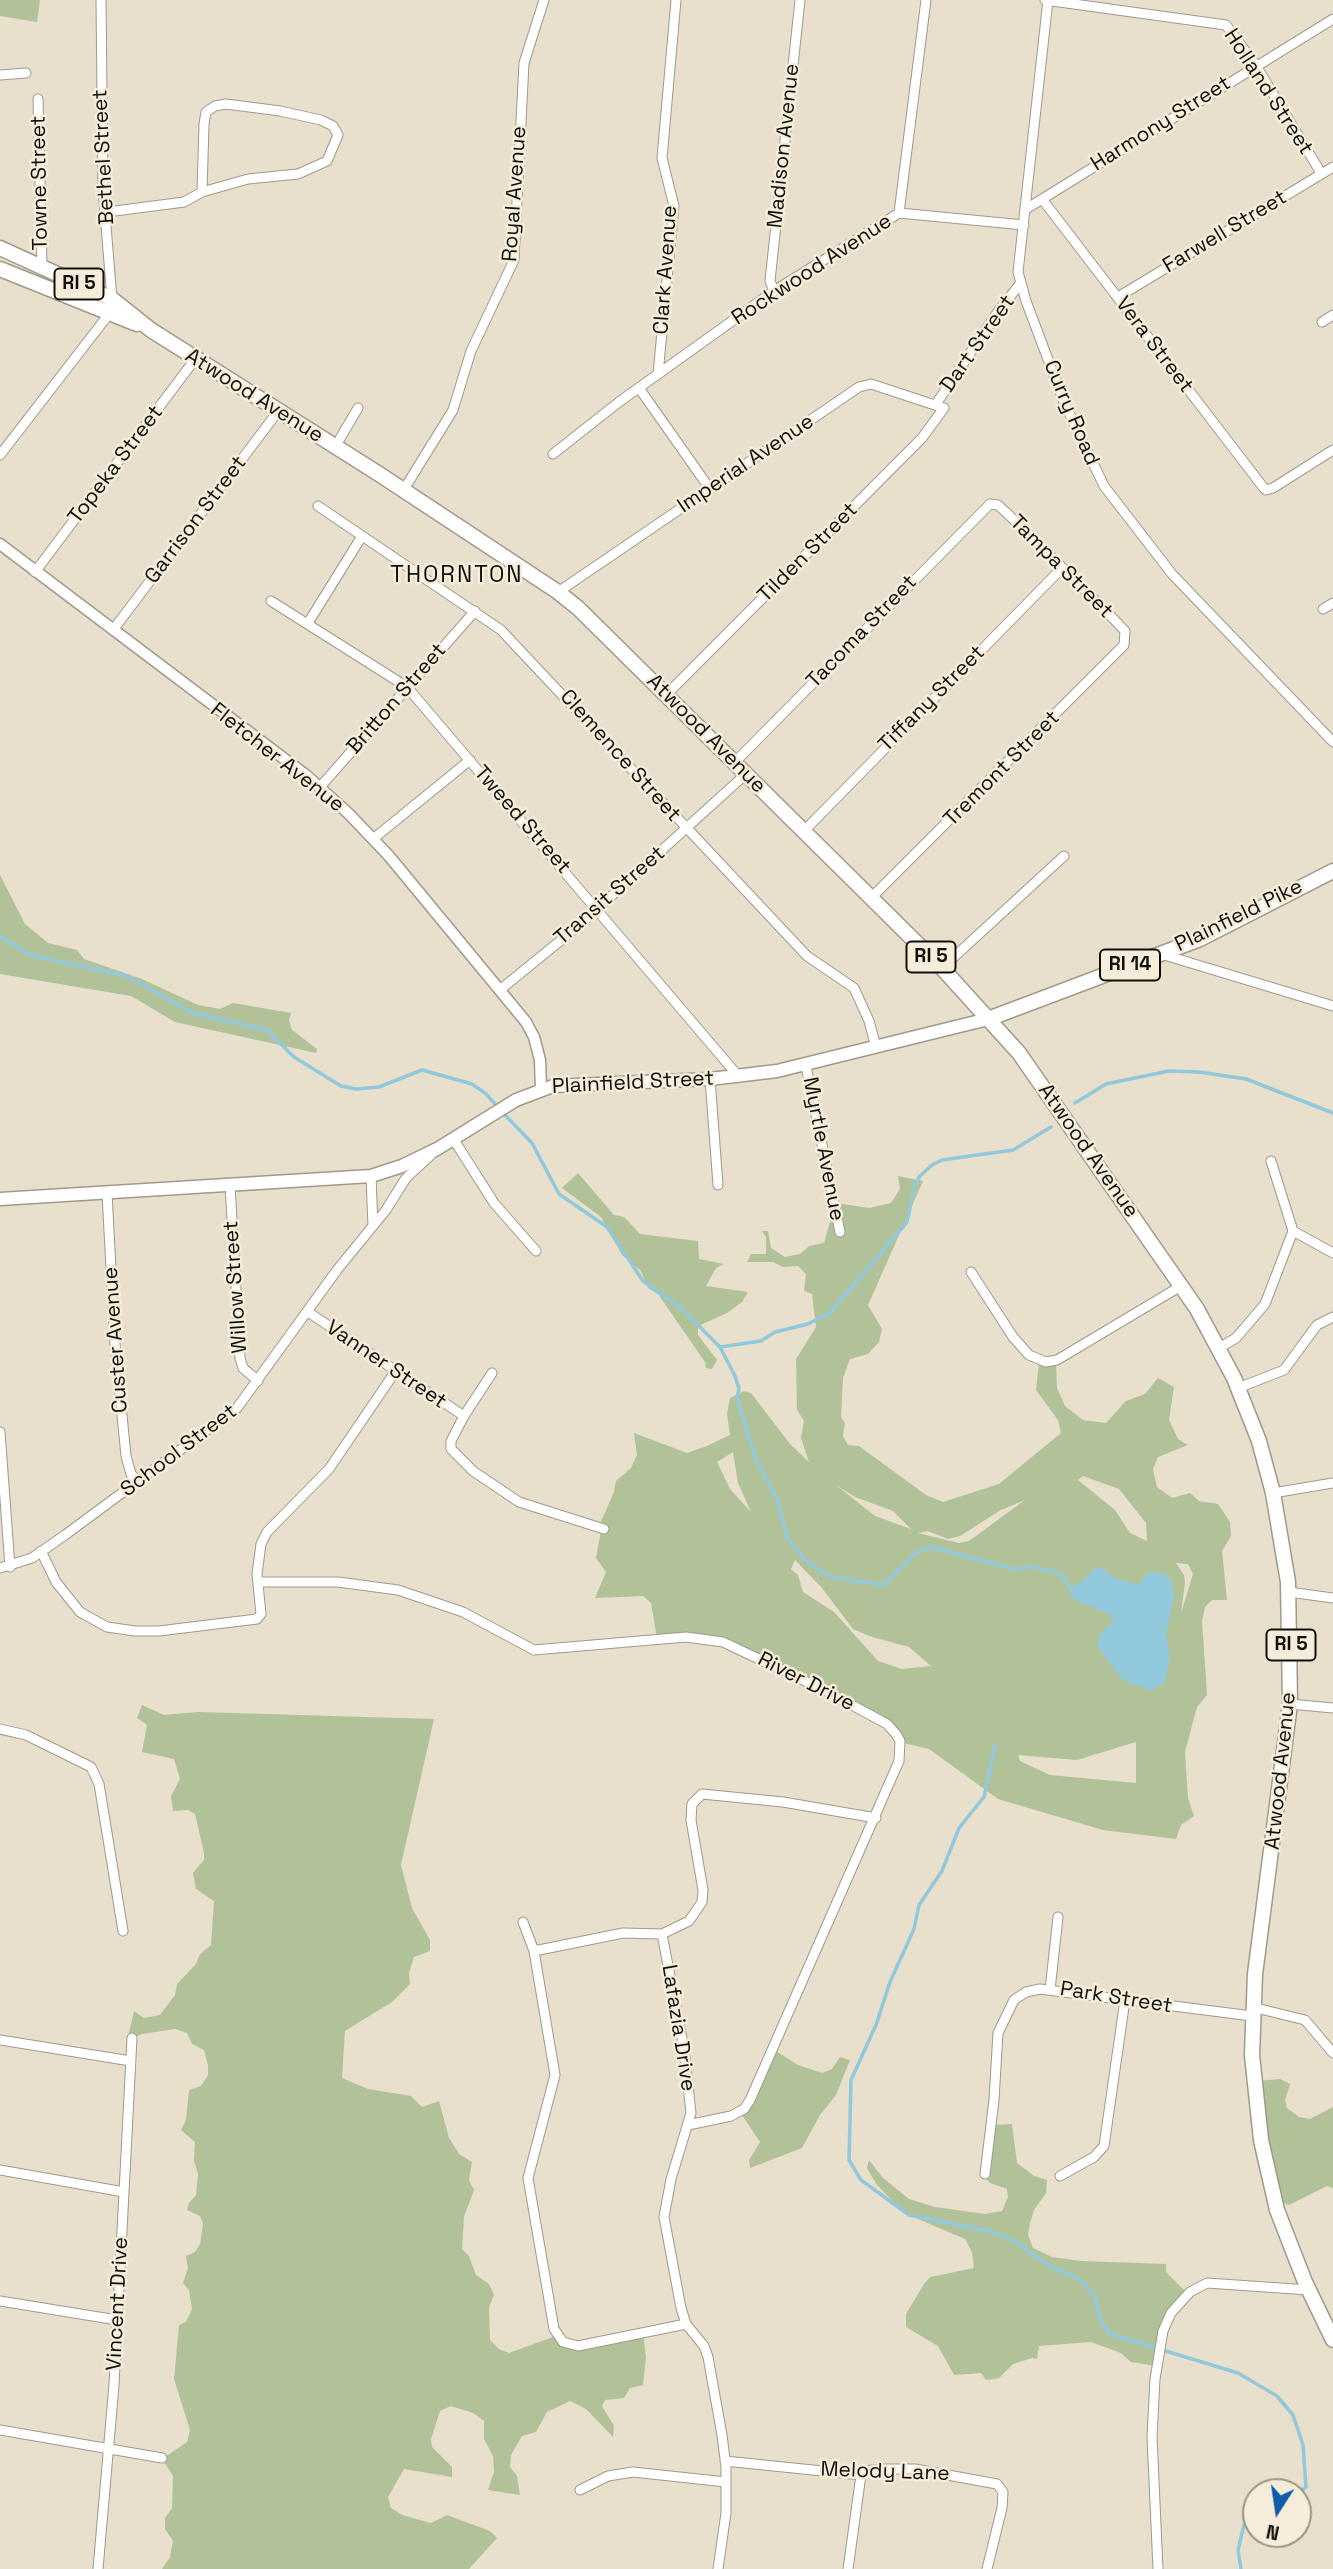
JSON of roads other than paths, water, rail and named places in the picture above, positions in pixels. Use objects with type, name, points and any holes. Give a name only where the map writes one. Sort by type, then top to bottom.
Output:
[{"type":"main road","name":"Atwood Avenue","points":[[0,248],[42,267],[197,358],[558,592],[667,694],[872,897],[988,1019],[1023,1059],[1181,1286],[1219,1348],[1259,1441],[1273,1493],[1289,1592],[1290,1704],[1252,2012],[1252,2054],[1266,2163],[1277,2210],[1309,2290],[1333,2340]]},
{"type":"main road","name":"Atwood Avenue","points":[[0,269],[110,307]]},
{"type":"main road","name":"Plainfield Pike","points":[[988,1019],[1226,927],[1333,871]]},
{"type":"main road","name":"Plainfield Street","points":[[0,1199],[371,1176],[402,1166],[437,1149],[516,1100],[541,1089],[572,1083],[739,1077],[806,1066],[988,1019]]},
{"type":"street","name":"Bethel Street","points":[[101,0],[102,150],[110,307]]},
{"type":"street","name":"Royal Avenue","points":[[403,491],[453,410],[471,351],[514,260],[524,63],[544,0]]},
{"type":"street","name":"Clark Avenue","points":[[658,374],[674,206],[662,148],[676,0]]},
{"type":"street","name":"Madison Avenue","points":[[774,292],[770,281],[800,0]]},
{"type":"street","name":"Rockwood Avenue","points":[[553,454],[658,374],[774,292],[899,213],[926,0]]},
{"type":"street","name":"Holland Street","points":[[1042,0],[1222,23],[1255,64],[1321,173]]},
{"type":"street","name":"Curry Road","points":[[1048,0],[1018,271],[1020,284],[1064,402],[1104,486],[1172,574],[1333,742]]},
{"type":"street","name":"Harmony Street","points":[[1026,209],[1255,64],[1333,19]]},
{"type":"street","points":[[0,75],[26,73]]},
{"type":"street","name":"Towne Street","points":[[38,99],[42,267]]},
{"type":"street","points":[[107,212],[177,203],[202,192],[248,179],[298,174],[321,166],[333,153],[338,135],[330,123],[311,118],[226,104],[215,106],[206,112],[204,124],[202,192]]},
{"type":"street","name":"Farwell Street","points":[[1118,297],[1333,167]]},
{"type":"street","name":"Vera Street","points":[[1042,199],[1266,490],[1333,450]]},
{"type":"street","points":[[899,213],[1024,225]]},
{"type":"street","name":"Dart Street","points":[[940,406],[997,313],[1020,284]]},
{"type":"street","points":[[0,455],[110,307]]},
{"type":"street","points":[[1322,321],[1333,315]]},
{"type":"street","name":"Topeka Street","points":[[35,572],[197,358]]},
{"type":"street","name":"Imperial Avenue","points":[[558,592],[866,384],[940,406]]},
{"type":"street","points":[[639,388],[710,489]]},
{"type":"street","name":"Tilden Street","points":[[667,694],[922,438],[940,406]]},
{"type":"street","points":[[335,447],[358,408]]},
{"type":"street","name":"Garrison Street","points":[[113,630],[279,410]]},
{"type":"street","name":"Tampa Street","points":[[990,504],[998,505],[1105,610],[1127,636]]},
{"type":"street","name":"Tacoma Street","points":[[735,762],[990,504]]},
{"type":"street","name":"Clemence Street","points":[[318,506],[501,630],[559,688],[686,830],[807,956],[854,988],[869,1021],[876,1047]]},
{"type":"street","points":[[308,622],[362,536]]},
{"type":"street","name":"Fletcher Avenue","points":[[0,544],[320,787],[373,839],[501,989],[534,1037],[541,1089]]},
{"type":"street","name":"Tiffany Street","points":[[804,831],[1062,568]]},
{"type":"street","name":"Tweed Street","points":[[271,601],[407,687],[598,908],[739,1077]]},
{"type":"street","points":[[1323,609],[1333,603]]},
{"type":"street","name":"Britton Street","points":[[320,787],[475,611]]},
{"type":"street","name":"Tremont Street","points":[[872,897],[1124,645],[1127,636]]},
{"type":"street","points":[[373,839],[470,760]]},
{"type":"street","name":"Transit Street","points":[[501,989],[598,908],[747,773]]},
{"type":"street","points":[[942,968],[1064,856]]},
{"type":"street","points":[[1159,954],[1333,1006]]},
{"type":"street","name":"Myrtle Avenue","points":[[806,1066],[840,1232]]},
{"type":"street","points":[[710,1079],[718,1185]]},
{"type":"street","points":[[454,1140],[494,1203],[536,1251]]},
{"type":"street","name":"School Street","points":[[5,1567],[41,1551],[237,1408],[406,1178],[437,1149]]},
{"type":"street","points":[[1219,1348],[1236,1338],[1265,1304],[1293,1231],[1271,1161]]},
{"type":"street","points":[[371,1176],[373,1226]]},
{"type":"street","name":"Willow Street","points":[[230,1185],[240,1359],[243,1368],[258,1381]]},
{"type":"street","name":"Custer Avenue","points":[[107,1193],[115,1344],[126,1456],[131,1474],[139,1482]]},
{"type":"street","points":[[1293,1231],[1333,1253]]},
{"type":"street","points":[[971,1272],[1013,1337],[1029,1355],[1046,1362],[1058,1360],[1181,1286]]},
{"type":"street","name":"Vanner Street","points":[[307,1312],[464,1416],[450,1446],[473,1471],[519,1502],[604,1529]]},
{"type":"street","points":[[1238,1388],[1284,1370],[1317,1325],[1333,1317]]},
{"type":"street","points":[[41,1551],[56,1582],[80,1612],[99,1624],[123,1630],[159,1631],[257,1619],[261,1614],[259,1552],[267,1532],[329,1469],[396,1372]]},
{"type":"street","points":[[464,1416],[492,1373]]},
{"type":"street","points":[[0,1432],[5,1567]]},
{"type":"street","points":[[1273,1493],[1333,1483]]},
{"type":"street","name":"River Drive","points":[[258,1581],[338,1582],[398,1590],[463,1612],[534,1650],[686,1637],[736,1646],[887,1724],[896,1734],[900,1741],[899,1761],[751,2100],[744,2109],[731,2116],[688,2125]]},
{"type":"street","points":[[1289,1592],[1333,1598]]},
{"type":"street","points":[[1290,1704],[1333,1708]]},
{"type":"street","points":[[0,1729],[26,1735],[91,1767],[99,1784],[123,1931]]},
{"type":"street","points":[[534,1951],[623,1933],[662,1934],[689,1921],[702,1902],[703,1890],[691,1820],[692,1804],[697,1796],[772,1801],[876,1818]]},
{"type":"street","name":"Park Street","points":[[1058,1917],[1050,1990],[1305,2020],[1333,2053]]},
{"type":"street","points":[[523,1922],[534,1951],[555,2075],[528,2178],[554,2329],[563,2342],[578,2346],[686,2324]]},
{"type":"street","name":"Lafazia Drive","points":[[662,1934],[689,2084],[691,2113],[671,2179],[664,2217],[686,2324],[704,2346],[708,2357],[725,2461],[726,2513],[718,2569]]},
{"type":"street","points":[[985,2174],[994,2100],[998,2033],[1014,2000],[1026,1992],[1050,1990]]},
{"type":"street","points":[[1060,2176],[1094,2157],[1104,2146],[1125,2000]]},
{"type":"street","name":"Vincent Drive","points":[[98,2569],[117,2320],[132,2038]]},
{"type":"street","points":[[0,2040],[131,2061]]},
{"type":"street","points":[[0,2170],[124,2192]]},
{"type":"street","points":[[1158,2569],[1152,2437],[1155,2379],[1163,2331],[1171,2313],[1190,2292],[1207,2283],[1309,2290]]},
{"type":"street","points":[[0,2301],[117,2320]]},
{"type":"street","points":[[0,2430],[162,2458]]},
{"type":"street","name":"Melody Lane","points":[[725,2461],[861,2475],[865,2470],[915,2469],[997,2484],[1003,2492],[1002,2508],[988,2569]]},
{"type":"street","points":[[580,2490],[608,2476],[633,2472],[726,2482]]},
{"type":"street","points":[[848,2569],[861,2475]]},
{"type":"water","points":[[1102,1568],[1115,1578],[1131,1583],[1139,1584],[1148,1572],[1165,1574],[1171,1580],[1174,1596],[1166,1634],[1170,1657],[1165,1682],[1152,1691],[1123,1680],[1098,1647],[1101,1632],[1113,1622],[1111,1615],[1075,1600],[1070,1594],[1070,1587],[1084,1580],[1094,1569]]},
{"type":"waterway","points":[[0,936],[30,955],[127,976],[193,1013],[267,1030],[294,1057],[341,1086],[356,1089],[379,1087],[422,1070],[472,1084],[498,1107]]},
{"type":"waterway","points":[[1075,1103],[1106,1084],[1169,1071],[1199,1072],[1246,1079],[1333,1113]]},
{"type":"waterway","points":[[503,1113],[532,1143],[559,1194],[607,1227],[643,1281],[681,1308],[720,1347],[735,1376],[739,1389],[737,1398],[756,1460],[777,1499],[787,1537],[806,1561],[831,1577],[884,1585],[917,1552],[931,1547],[1013,1569],[1030,1567],[1053,1571],[1060,1574],[1070,1587]]},
{"type":"waterway","points":[[720,1347],[761,1341],[775,1332],[808,1324],[830,1313],[907,1222],[915,1184],[932,1165],[942,1160],[1013,1150],[1051,1127]]},
{"type":"waterway","points":[[995,1746],[984,1797],[959,1828],[942,1871],[919,1905],[914,1929],[851,2080],[849,2160],[861,2180],[909,2215],[993,2232],[1016,2242],[1049,2266],[1080,2279],[1095,2297],[1100,2319],[1110,2334],[1238,2373],[1277,2396],[1293,2415],[1303,2445],[1305,2478]]},
{"type":"waterway","points":[[1241,2569],[1238,2550],[1242,2533]]},
{"type":"district","name":"THORNTON","points":[[457,576]]}]
